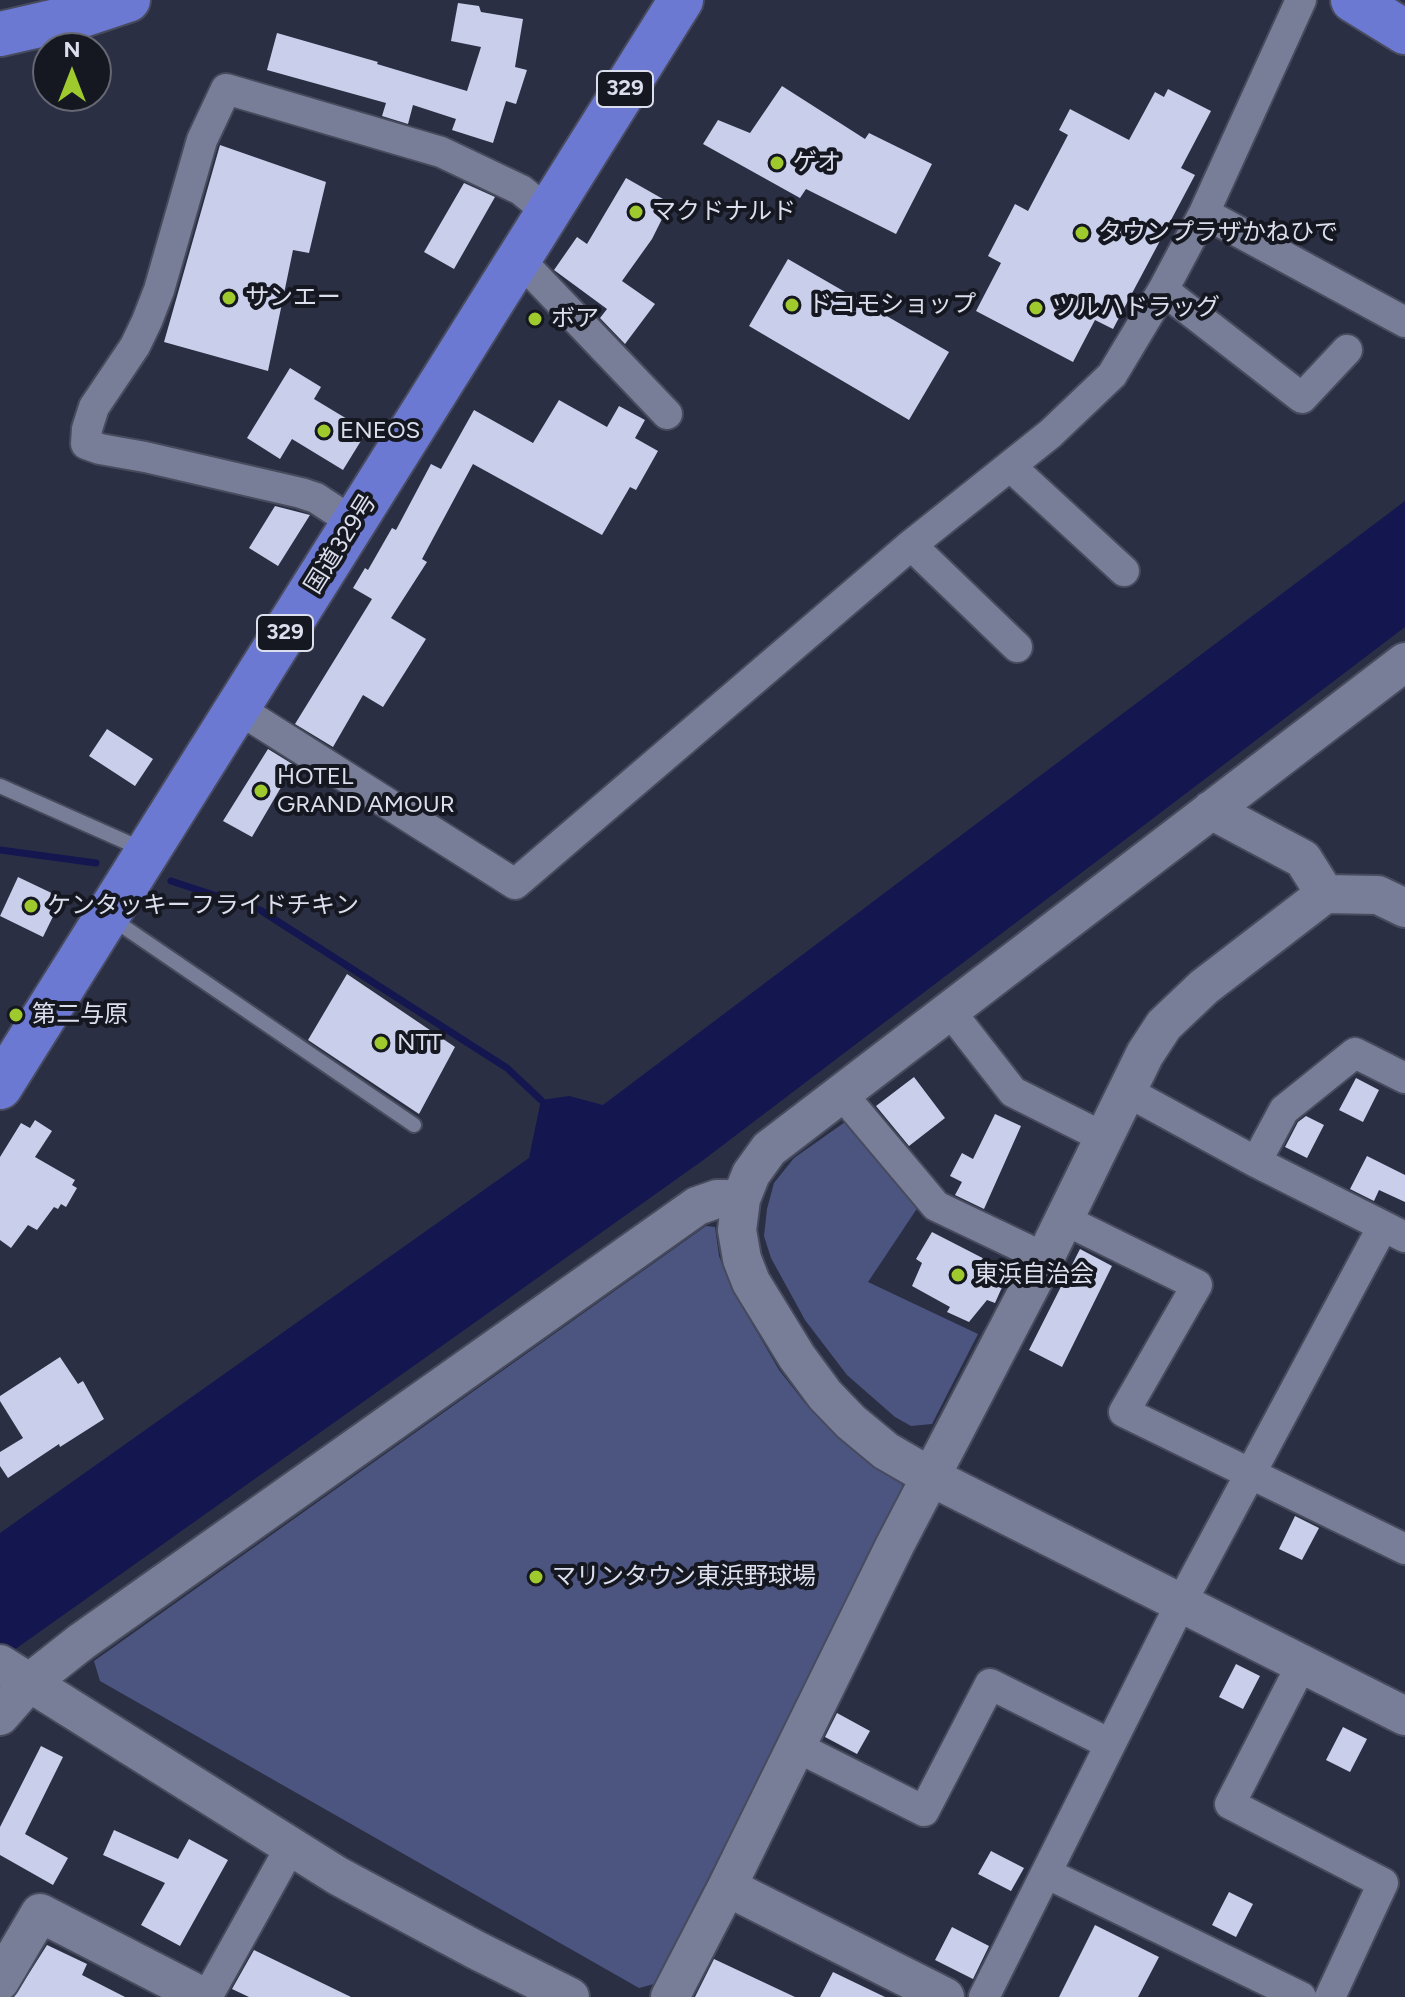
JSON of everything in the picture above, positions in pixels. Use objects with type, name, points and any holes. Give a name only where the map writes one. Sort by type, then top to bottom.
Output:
[{"type":"highway","points":[[0,34],[83,15],[128,0]]},
{"type":"highway","name":"国道329号","points":[[0,1087],[681,0]]},
{"type":"highway","points":[[1353,0],[1405,32]]},
{"type":"street","points":[[237,708],[515,884],[911,545],[1050,434],[1112,375],[1204,213],[1301,0]]},
{"type":"street","points":[[354,523],[316,498],[301,493],[86,444],[94,407],[135,346],[147,321],[159,290],[202,140],[226,89],[441,152],[521,190],[548,212]]},
{"type":"street","points":[[1204,213],[1405,322]]},
{"type":"street","points":[[519,259],[667,414]]},
{"type":"street","points":[[1163,290],[1302,398],[1347,350]]},
{"type":"street","points":[[1010,466],[1124,571]]},
{"type":"street","points":[[911,545],[1017,647]]},
{"type":"street","points":[[1405,662],[769,1149],[751,1174],[741,1199],[737,1230],[742,1259],[751,1282],[797,1357],[825,1395],[886,1451],[931,1477],[1405,1716]]},
{"type":"street","points":[[1211,810],[1303,859],[1325,894]]},
{"type":"street","points":[[670,1997],[931,1477],[1065,1220],[1145,1054],[1164,1025],[1184,1003],[1325,894],[1378,895],[1405,908]]},
{"type":"street","points":[[949,1010],[1013,1092],[1105,1138]]},
{"type":"street","points":[[1256,1162],[1284,1110],[1355,1053],[1405,1078]]},
{"type":"street","points":[[984,1997],[1181,1603],[1250,1474],[1394,1231],[1256,1162],[1128,1092]]},
{"type":"street","points":[[841,1093],[936,1206],[1045,1258]]},
{"type":"street","points":[[0,1716],[15,1673],[81,1642],[697,1206],[717,1199],[741,1199]]},
{"type":"street","points":[[1065,1220],[1197,1285],[1124,1412],[1405,1549]]},
{"type":"street","points":[[1302,1664],[1230,1804],[1383,1883],[1330,1997]]},
{"type":"street","points":[[15,1673],[290,1848],[422,1922],[570,1997]]},
{"type":"street","points":[[795,1746],[924,1811],[990,1684],[1110,1744]]},
{"type":"street","points":[[0,1981],[40,1913],[205,1997],[290,1848]]},
{"type":"street","points":[[1048,1874],[1301,1997]]},
{"type":"street","points":[[727,1887],[945,1997]]},
{"type":"lane","points":[[0,786],[147,851]]},
{"type":"lane","points":[[107,915],[414,1125]]},
{"type":"shaded area","points":[[1405,501],[1405,627],[702,1161],[0,1660],[0,1533],[529,1158],[541,1100],[569,1096],[603,1105]]},
{"type":"shaded area","points":[[848,1120],[922,1201],[868,1282],[978,1334],[932,1424],[911,1426],[895,1417],[847,1375],[805,1320],[771,1258],[764,1236],[774,1183],[794,1158]]},
{"type":"shaded area","name":"マリンタウン東浜野球場","points":[[706,1226],[715,1227],[719,1256],[732,1289],[779,1370],[804,1402],[831,1429],[901,1480],[904,1494],[654,1984],[639,1988],[100,1681],[94,1661]]},
{"type":"building","points":[[458,3],[479,6],[481,12],[523,19],[515,67],[527,70],[516,104],[506,101],[493,143],[452,130],[456,119],[413,105],[408,124],[382,116],[386,103],[267,70],[277,33],[467,91],[481,47],[451,41]]},
{"type":"building","points":[[782,86],[865,139],[869,133],[932,164],[896,234],[806,189],[800,198],[703,144],[718,120],[750,133]]},
{"type":"building","name":"タウンプラザかねひで","points":[[1168,89],[1211,111],[1181,168],[1195,175],[1113,329],[1095,320],[1073,362],[976,311],[1001,263],[988,256],[1015,204],[1028,211],[1068,135],[1059,130],[1070,109],[1129,140],[1155,92],[1164,97]]},
{"type":"building","name":"サンエー","points":[[220,145],[326,182],[309,253],[293,250],[268,371],[164,342]]},
{"type":"building","points":[[626,178],[670,203],[652,239],[622,281],[655,304],[625,344],[600,318],[607,309],[554,270],[577,237],[587,244]]},
{"type":"building","points":[[464,183],[495,197],[454,269],[424,252]]},
{"type":"building","points":[[788,259],[949,352],[909,420],[749,326]]},
{"type":"building","points":[[290,368],[321,387],[314,399],[367,431],[343,470],[292,439],[280,459],[247,438]]},
{"type":"building","points":[[559,400],[607,427],[619,406],[645,420],[635,438],[658,451],[636,490],[630,487],[602,535],[473,464],[422,559],[427,562],[391,618],[426,639],[383,707],[363,695],[333,747],[295,724],[372,599],[353,588],[365,568],[368,570],[392,528],[396,530],[431,464],[441,469],[474,410],[533,443]]},
{"type":"building","points":[[275,506],[310,515],[278,566],[249,548]]},
{"type":"building","points":[[107,729],[153,759],[135,786],[89,756]]},
{"type":"building","name":"HOTEL GRAND AMOUR","points":[[268,749],[294,765],[252,837],[223,821]]},
{"type":"building","name":"ケンタッキーフライドチキン","points":[[18,877],[62,898],[43,937],[0,916]]},
{"type":"building","name":"NTT","points":[[347,974],[455,1047],[419,1114],[308,1040]]},
{"type":"building","points":[[914,1077],[945,1118],[909,1146],[876,1106]]},
{"type":"building","points":[[1356,1078],[1379,1090],[1363,1122],[1339,1110]]},
{"type":"building","points":[[995,1114],[1021,1126],[984,1209],[955,1195],[962,1182],[950,1176],[962,1153],[973,1159]]},
{"type":"building","points":[[1306,1116],[1324,1125],[1307,1158],[1285,1147],[1298,1122]]},
{"type":"building","points":[[35,1120],[52,1131],[35,1157],[75,1180],[72,1185],[77,1188],[66,1207],[61,1204],[58,1209],[54,1207],[37,1230],[28,1225],[11,1248],[0,1240],[0,1157],[21,1123],[30,1128]]},
{"type":"building","points":[[1367,1156],[1405,1175],[1405,1202],[1379,1190],[1374,1201],[1350,1189]]},
{"type":"building","name":"東浜自治会","points":[[932,1232],[1002,1268],[996,1282],[1003,1285],[995,1303],[987,1300],[969,1322],[947,1312],[950,1307],[912,1286],[922,1263],[916,1259]]},
{"type":"building","points":[[1080,1249],[1112,1266],[1062,1367],[1029,1350]]},
{"type":"building","points":[[60,1357],[78,1384],[83,1381],[104,1419],[8,1478],[0,1466],[0,1452],[23,1438],[0,1401],[0,1396]]},
{"type":"building","points":[[1295,1516],[1319,1528],[1302,1560],[1279,1549]]},
{"type":"building","points":[[1236,1664],[1260,1676],[1243,1709],[1219,1697]]},
{"type":"building","points":[[837,1713],[870,1731],[857,1754],[825,1737]]},
{"type":"building","points":[[1343,1727],[1367,1739],[1350,1772],[1326,1760]]},
{"type":"building","points":[[41,1746],[63,1757],[25,1834],[68,1858],[53,1885],[0,1855],[0,1827]]},
{"type":"building","points":[[114,1830],[178,1859],[189,1839],[228,1860],[180,1946],[141,1925],[165,1883],[103,1855]]},
{"type":"building","points":[[991,1851],[1024,1868],[1011,1891],[978,1874]]},
{"type":"building","points":[[1229,1892],[1253,1904],[1236,1937],[1212,1925]]},
{"type":"building","points":[[1095,1925],[1159,1957],[1138,1997],[1059,1997]]},
{"type":"building","points":[[952,1927],[989,1946],[973,1979],[935,1960]]},
{"type":"building","points":[[47,1945],[87,1964],[82,1975],[125,1997],[14,1997]]},
{"type":"building","points":[[254,1950],[351,1997],[249,1997],[232,1989]]},
{"type":"building","points":[[714,1959],[795,1997],[695,1997]]},
{"type":"building","points":[[833,1972],[885,1997],[820,1997]]},
{"type":"waterway","points":[[0,850],[96,863]]},
{"type":"waterway","points":[[171,881],[260,910],[507,1068],[541,1100]]},
{"type":"place","name":"ゲオ","points":[[777,163]]},
{"type":"place","name":"マクドナルド","points":[[636,212]]},
{"type":"place","name":"タウンプラザかねひで","points":[[1082,233]]},
{"type":"place","name":"サンエー","points":[[229,298]]},
{"type":"place","name":"ドコモショップ","points":[[792,305]]},
{"type":"place","name":"ツルハドラッグ","points":[[1036,308]]},
{"type":"place","name":"ボア","points":[[535,319]]},
{"type":"place","name":"ENEOS","points":[[324,431]]},
{"type":"place","name":"HOTEL GRAND AMOUR","points":[[261,791]]},
{"type":"place","name":"ケンタッキーフライドチキン","points":[[31,906]]},
{"type":"place","name":"第二与原","points":[[16,1015]]},
{"type":"place","name":"NTT","points":[[381,1043]]},
{"type":"place","name":"東浜自治会","points":[[958,1275]]},
{"type":"place","name":"マリンタウン東浜野球場","points":[[536,1577]]}]
